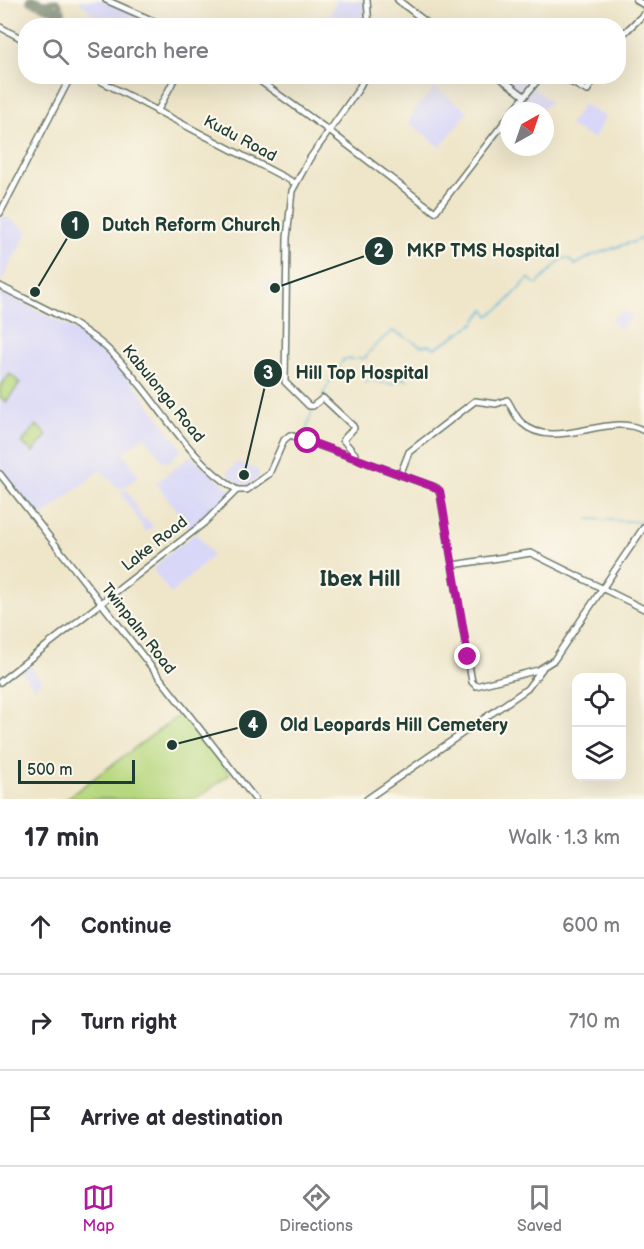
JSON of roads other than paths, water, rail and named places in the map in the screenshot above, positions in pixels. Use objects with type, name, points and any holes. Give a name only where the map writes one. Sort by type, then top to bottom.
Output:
[{"type":"main road","points":[[106,0],[147,18]]},
{"type":"main road","points":[[367,0],[368,18]]},
{"type":"main road","points":[[398,0],[421,18]]},
{"type":"main road","points":[[636,0],[644,5]]},
{"type":"main road","points":[[626,31],[644,14]]},
{"type":"main road","points":[[0,27],[18,37]]},
{"type":"main road","points":[[0,208],[66,84]]},
{"type":"main road","points":[[0,213],[66,84]]},
{"type":"main road","name":"Kudu Road","points":[[107,84],[295,183]]},
{"type":"main road","points":[[156,111],[171,84]]},
{"type":"main road","points":[[156,111],[171,84]]},
{"type":"main road","points":[[264,84],[435,212],[500,128]]},
{"type":"main road","points":[[355,459],[355,454],[343,440],[354,428],[353,426],[323,398],[313,406],[309,406],[285,382],[287,238],[295,183],[328,130],[361,84]]},
{"type":"main road","points":[[508,84],[524,96]]},
{"type":"main road","points":[[520,102],[534,84]]},
{"type":"main road","points":[[575,84],[588,91],[592,84]]},
{"type":"main road","points":[[161,103],[161,110],[172,119]]},
{"type":"main road","name":"Kabulonga Road","points":[[0,286],[61,318],[105,346],[137,380],[196,456],[237,490]]},
{"type":"main road","points":[[400,475],[409,452],[476,401],[496,404],[507,400],[523,424],[541,433],[568,433],[610,426],[635,427],[644,431]]},
{"type":"main road","points":[[237,490],[249,489],[269,474],[287,436],[293,436],[432,486],[440,491],[473,685],[536,672],[557,657],[644,527]]},
{"type":"main road","name":"Twinpalm Road","points":[[0,474],[255,799]]},
{"type":"main road","name":"Lake Road","points":[[0,682],[204,523],[237,490]]},
{"type":"main road","points":[[453,565],[528,553],[644,609]]},
{"type":"main road","points":[[367,799],[527,689],[532,685],[536,672]]},
{"type":"waterway","points":[[631,243],[644,237]]},
{"type":"waterway","points":[[537,284],[563,258],[569,259],[575,265],[593,255],[629,243]]},
{"type":"waterway","points":[[490,315],[503,306],[529,278],[534,283]]},
{"type":"waterway","points":[[476,320],[485,309],[489,316]]},
{"type":"waterway","points":[[410,339],[420,346],[429,345],[435,348],[475,323]]},
{"type":"waterway","points":[[377,344],[392,331],[407,338]]},
{"type":"waterway","points":[[369,352],[376,345]]},
{"type":"waterway","points":[[358,358],[365,358],[368,354]]},
{"type":"waterway","points":[[341,363],[344,359],[354,359]]},
{"type":"waterway","points":[[333,376],[337,369]]},
{"type":"waterway","points":[[385,383],[393,384],[404,377],[407,381]]},
{"type":"waterway","points":[[329,383],[332,378]]},
{"type":"waterway","points":[[364,383],[370,380],[375,381]]},
{"type":"waterway","points":[[378,382],[383,383]]},
{"type":"waterway","points":[[326,389],[328,385]]},
{"type":"waterway","points":[[322,396],[325,391]]},
{"type":"waterway","points":[[304,437],[313,409]]},
{"type":"waterway","points":[[588,519],[644,522]]},
{"type":"place","name":"MKP TMS Hospital","points":[[275,288]]},
{"type":"place","name":"Dutch Reform Church","points":[[35,292]]},
{"type":"place","name":"Hill Top Hospital","points":[[244,475]]},
{"type":"place","name":"Old Leopards Hill Cemetery","points":[[172,745]]},
{"type":"district","name":"Ibex Hill","points":[[360,579]]}]
